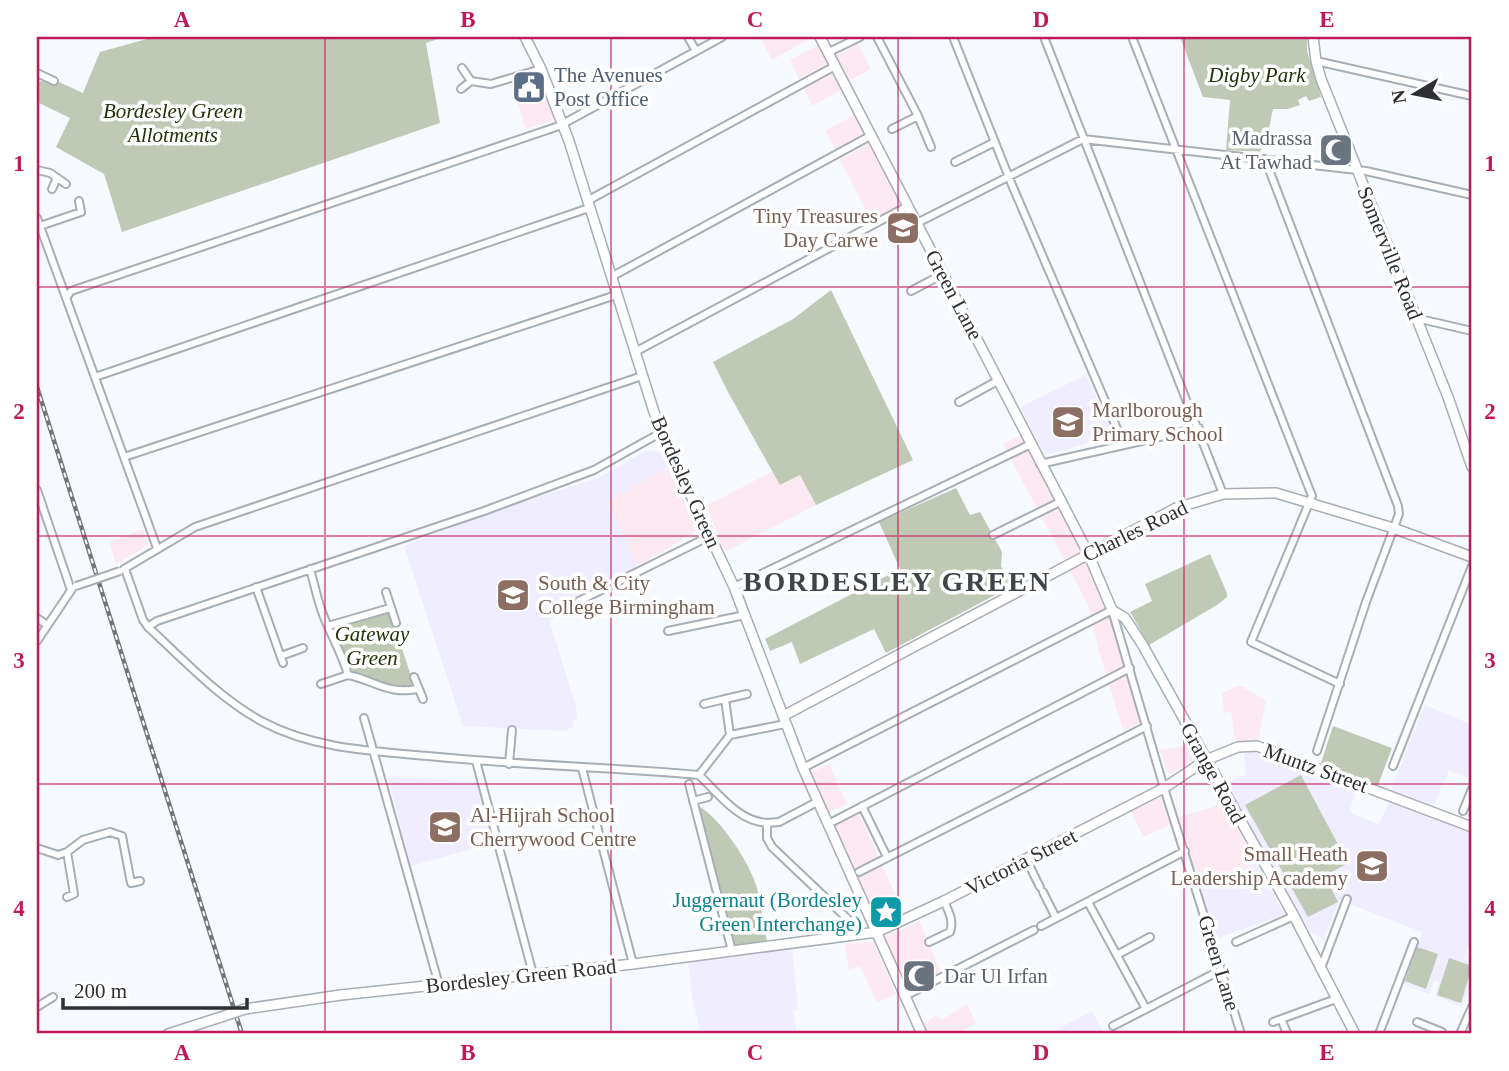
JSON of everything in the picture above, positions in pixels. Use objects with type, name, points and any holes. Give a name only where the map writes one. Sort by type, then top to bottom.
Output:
[{"type":"main road","name":"Bordesley Green","points":[[525,37],[563,125],[662,432],[734,587],[817,802],[922,1034]]},
{"type":"main road","name":"Green Lane","points":[[820,37],[1087,553]]},
{"type":"main road","name":"Somerville Road","points":[[1313,37],[1316,61],[1472,461]]},
{"type":"main road","name":"Charles Road","points":[[784,720],[1087,553],[1176,508],[1223,494],[1276,493],[1393,528],[1472,557]]},
{"type":"main road","name":"Grange Road","points":[[1087,553],[1112,610],[1125,618],[1131,627],[1294,916],[1354,1034]]},
{"type":"main road","name":"Muntz Street","points":[[1164,788],[1206,760],[1238,747],[1256,746],[1472,827]]},
{"type":"main road","name":"Victoria Street","points":[[877,932],[944,901],[1164,788]]},
{"type":"main road","name":"Bordesley Green Road","points":[[168,1034],[246,1009],[341,995],[633,964],[877,932]]},
{"type":"street","points":[[688,37],[696,51]]},
{"type":"street","points":[[66,298],[71,292],[563,125],[722,37]]},
{"type":"street","points":[[829,52],[860,37]]},
{"type":"street","points":[[877,37],[931,147]]},
{"type":"street","points":[[953,37],[1009,177],[1124,445]]},
{"type":"street","points":[[1044,37],[1223,494]]},
{"type":"street","points":[[1132,37],[1312,496],[1251,642],[1340,684]]},
{"type":"street","points":[[1316,61],[1472,96]]},
{"type":"street","points":[[95,377],[588,205],[835,66]]},
{"type":"street","points":[[463,68],[471,81]]},
{"type":"street","points":[[461,89],[471,81],[491,84],[541,69]]},
{"type":"street","points":[[37,73],[54,81]]},
{"type":"street","points":[[892,129],[918,116]]},
{"type":"street","points":[[611,277],[870,136]]},
{"type":"street","points":[[917,223],[1083,139],[1357,170],[1472,195]]},
{"type":"street","points":[[955,162],[995,142]]},
{"type":"street","points":[[1265,159],[1398,498],[1399,514],[1317,751]]},
{"type":"street","points":[[37,170],[44,170],[66,184]]},
{"type":"street","points":[[52,189],[58,178]]},
{"type":"street","points":[[79,201],[81,212]]},
{"type":"street","points":[[635,352],[908,206]]},
{"type":"street","points":[[40,226],[90,209]]},
{"type":"street","points":[[37,218],[156,548]]},
{"type":"street","points":[[911,291],[943,274]]},
{"type":"street","points":[[124,457],[616,295]]},
{"type":"street","points":[[1416,318],[1472,331]]},
{"type":"street","points":[[37,641],[74,588],[122,570],[195,527],[642,376]]},
{"type":"street","points":[[960,402],[999,380]]},
{"type":"street","points":[[1040,464],[1199,428]]},
{"type":"street","points":[[148,627],[157,621],[484,511],[594,470],[662,432]]},
{"type":"street","points":[[734,587],[1031,444]]},
{"type":"street","points":[[37,490],[74,588]]},
{"type":"street","points":[[993,535],[1060,502]]},
{"type":"street","points":[[579,601],[710,536]]},
{"type":"street","points":[[1393,766],[1472,566]]},
{"type":"street","points":[[310,569],[328,626],[343,657],[348,675]]},
{"type":"street","points":[[122,570],[148,627],[246,712],[265,723],[308,740],[374,752],[509,764],[699,775],[742,816],[757,822],[779,822],[817,802]]},
{"type":"street","points":[[256,587],[282,659],[303,648]]},
{"type":"street","points":[[386,592],[396,623]]},
{"type":"street","points":[[328,626],[390,608]]},
{"type":"street","points":[[803,768],[1112,610]]},
{"type":"street","name":"Green Lane","points":[[1112,610],[1241,1034]]},
{"type":"street","points":[[668,631],[745,615]]},
{"type":"street","points":[[37,618],[47,625]]},
{"type":"street","points":[[834,821],[1130,668]]},
{"type":"street","points":[[321,684],[348,675],[402,692],[416,689]]},
{"type":"street","points":[[414,677],[416,689],[422,699]]},
{"type":"street","points":[[704,704],[747,694]]},
{"type":"street","points":[[725,699],[730,735]]},
{"type":"street","points":[[364,718],[439,985]]},
{"type":"street","points":[[699,775],[730,735],[784,720]]},
{"type":"street","points":[[859,872],[1147,726]]},
{"type":"street","points":[[509,764],[512,730]]},
{"type":"street","points":[[476,761],[533,974]]},
{"type":"street","points":[[582,768],[633,964]]},
{"type":"street","points":[[689,784],[732,951]]},
{"type":"street","points":[[1463,811],[1472,789]]},
{"type":"street","points":[[693,800],[708,797]]},
{"type":"street","points":[[862,806],[887,857]]},
{"type":"street","points":[[767,823],[767,838],[772,847],[851,922]]},
{"type":"street","points":[[37,848],[58,855],[83,841],[110,832],[122,836],[131,883],[140,881]]},
{"type":"street","points":[[905,996],[1185,851]]},
{"type":"street","points":[[67,852],[74,894],[67,897]]},
{"type":"street","points":[[1026,859],[1056,918]]},
{"type":"street","points":[[1321,968],[1347,899]]},
{"type":"street","points":[[929,942],[950,932],[951,917],[944,901]]},
{"type":"street","points":[[1088,902],[1146,1009]]},
{"type":"street","points":[[1236,942],[1294,916]]},
{"type":"street","points":[[1117,955],[1150,937]]},
{"type":"street","points":[[1379,1034],[1414,942]]},
{"type":"street","points":[[1113,1026],[1222,970]]},
{"type":"street","points":[[37,1007],[52,997]]},
{"type":"street","points":[[1273,1022],[1336,999]]},
{"type":"street","points":[[1460,1034],[1472,1007]]},
{"type":"street","points":[[1281,1019],[1287,1033]]},
{"type":"street","points":[[1417,1022],[1442,1031]]},
{"type":"shaded area","points":[[760,37],[813,37],[772,60]]},
{"type":"shaded area","points":[[820,44],[828,63],[799,78],[790,60]]},
{"type":"shaded area","points":[[858,44],[871,69],[849,81],[836,56]]},
{"type":"shaded area","points":[[832,74],[841,90],[812,106],[804,89]]},
{"type":"shaded area","points":[[538,75],[554,120],[526,129],[511,84]]},
{"type":"shaded area","points":[[854,115],[864,133],[835,149],[825,131]]},
{"type":"shaded area","points":[[869,143],[902,204],[871,220],[840,160]]},
{"type":"shaded area","name":"Marlborough Primary School","points":[[1086,375],[1115,436],[1045,455],[1020,407]]},
{"type":"shaded area","points":[[1021,435],[1113,618],[1142,722],[1123,730],[1098,648],[1089,607],[1003,444]]},
{"type":"shaded area","name":"South & City College Birmingham","points":[[647,450],[660,452],[668,468],[607,501],[643,578],[549,620],[576,706],[577,719],[573,720],[573,726],[566,731],[463,726],[404,546],[501,509],[598,478]]},
{"type":"shaded area","points":[[668,468],[698,530],[638,566],[607,501]]},
{"type":"shaded area","points":[[773,471],[781,485],[800,475],[816,505],[725,552],[706,506]]},
{"type":"shaded area","points":[[143,529],[149,545],[116,564],[109,542]]},
{"type":"shaded area","points":[[1236,686],[1245,687],[1266,700],[1258,740],[1235,741],[1231,712],[1224,713],[1222,694]]},
{"type":"shaded area","points":[[1425,705],[1472,725],[1472,768],[1468,778],[1449,770],[1434,806],[1391,790]]},
{"type":"shaded area","points":[[1191,745],[1196,756],[1194,759],[1171,774],[1166,771],[1160,750]]},
{"type":"shaded area","name":"Small Heath Leadership Academy","points":[[1244,751],[1252,751],[1357,788],[1350,809],[1352,814],[1379,824],[1389,802],[1472,832],[1472,935],[1464,959],[1472,962],[1472,980],[1462,1007],[1435,996],[1439,982],[1434,981],[1429,994],[1402,984],[1422,932],[1339,900],[1325,940],[1310,932],[1224,785],[1246,774]]},
{"type":"shaded area","points":[[829,764],[847,804],[828,813],[809,773]]},
{"type":"shaded area","name":"Al-Hijrah School Cherrywood Centre","points":[[388,777],[477,782],[494,843],[411,866]]},
{"type":"shaded area","points":[[1160,796],[1170,825],[1143,837],[1131,812]]},
{"type":"shaded area","points":[[1224,804],[1256,863],[1199,881],[1179,817]]},
{"type":"shaded area","points":[[858,812],[902,909],[876,921],[830,825]]},
{"type":"shaded area","points":[[1256,863],[1284,914],[1216,939],[1199,881]]},
{"type":"shaded area","points":[[919,921],[941,972],[904,990],[883,938]]},
{"type":"shaded area","points":[[873,941],[896,994],[877,1003],[860,966],[849,970],[845,944]]},
{"type":"shaded area","points":[[792,949],[798,1008],[793,1011],[797,1034],[701,1034],[692,996],[688,961]]},
{"type":"shaded area","points":[[967,1004],[976,1023],[964,1030],[967,1034],[926,1034],[922,1025],[937,1015],[942,1020]]},
{"type":"shaded area","points":[[1092,1011],[1104,1034],[1048,1034],[1087,1014]]},
{"type":"green space","name":"Bordesley Green Allotments","points":[[154,37],[444,37],[426,43],[440,123],[122,232],[104,174],[56,147],[70,118],[37,102],[37,86],[45,80],[57,85],[59,82],[83,93],[100,52]]},
{"type":"green space","name":"Digby Park","points":[[1180,37],[1307,37],[1307,51],[1321,97],[1309,101],[1306,96],[1298,100],[1300,105],[1288,109],[1273,109],[1260,152],[1226,150],[1230,100],[1203,97]]},
{"type":"green space","points":[[831,290],[913,460],[816,505],[800,475],[780,485],[713,362],[793,319]]},
{"type":"green space","points":[[956,488],[970,515],[980,512],[1002,552],[1001,566],[1012,586],[886,653],[874,629],[800,664],[792,642],[770,651],[765,639],[900,569],[879,522]]},
{"type":"green space","points":[[1210,554],[1227,597],[1149,645],[1130,612],[1152,601],[1145,584]]},
{"type":"green space","name":"Gateway Green","points":[[386,611],[390,613],[413,682],[411,685],[389,685],[354,673],[334,634],[335,625]]},
{"type":"green space","points":[[1333,726],[1392,748],[1378,785],[1321,763]]},
{"type":"green space","points":[[1301,775],[1348,863],[1325,876],[1338,902],[1308,917],[1245,805]]},
{"type":"green space","points":[[697,805],[724,830],[748,866],[757,888],[767,942],[736,947]]},
{"type":"green space","points":[[1417,947],[1438,954],[1426,989],[1405,981]]},
{"type":"green space","points":[[1449,958],[1472,966],[1461,1003],[1437,995]]},
{"type":"railway","points":[[37,387],[242,1034]]},
{"type":"place","name":"The Avenues Post Office","points":[[529,87]]},
{"type":"place","name":"Madrassa At Tawhad","points":[[1336,150]]},
{"type":"place","name":"Tiny Treasures Day Carwe","points":[[903,228]]},
{"type":"place","name":"Marlborough Primary School","points":[[1068,422]]},
{"type":"place","name":"South & City College Birmingham","points":[[513,595]]},
{"type":"place","name":"Al-Hijrah School Cherrywood Centre","points":[[445,827]]},
{"type":"place","name":"Small Heath Leadership Academy","points":[[1372,866]]},
{"type":"place","name":"Juggernaut (Bordesley Green Interchange)","points":[[886,912]]},
{"type":"place","name":"Dar Ul Irfan","points":[[919,976]]},
{"type":"district","name":"BORDESLEY GREEN","points":[[897,581]]}]
